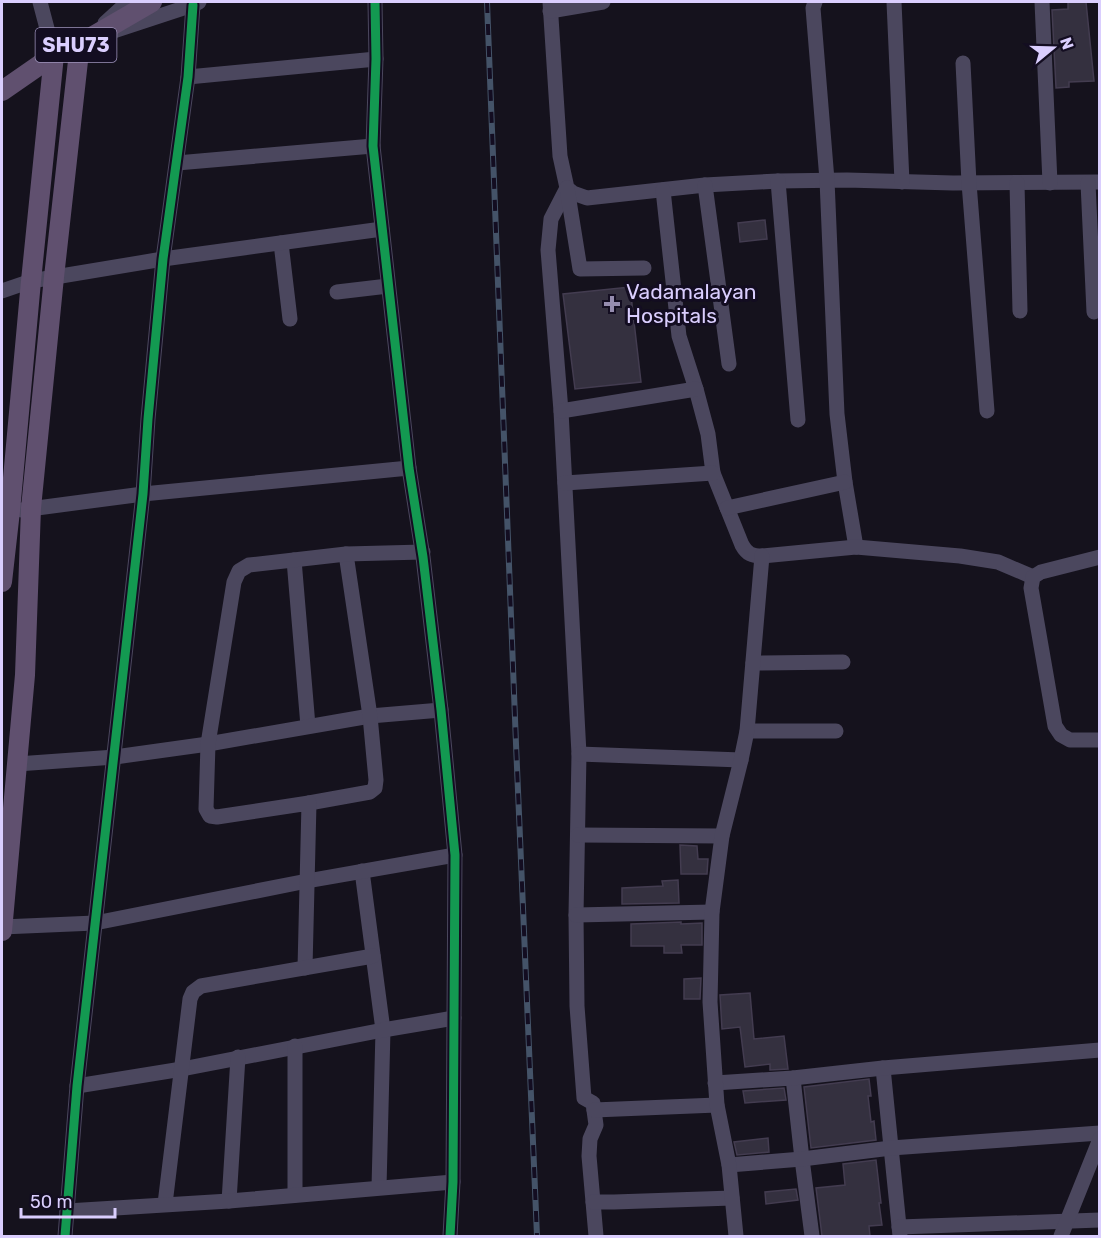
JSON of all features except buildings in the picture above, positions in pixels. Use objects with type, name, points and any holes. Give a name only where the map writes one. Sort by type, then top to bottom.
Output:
[{"type":"main road","name":"SHU73","points":[[2,91],[54,55],[85,41],[152,2]]},
{"type":"main road","points":[[2,928],[25,675],[31,508],[54,277],[85,41]]},
{"type":"main road","points":[[2,582],[54,55]]},
{"type":"street","points":[[40,2],[54,55]]},
{"type":"street","points":[[85,41],[128,2]]},
{"type":"street","points":[[375,2],[373,146],[409,468],[423,552],[455,855],[453,1182],[450,1236]]},
{"type":"street","points":[[603,2],[550,6],[560,156],[580,269],[644,268]]},
{"type":"street","points":[[815,2],[813,8],[816,56],[827,180],[837,414],[856,547]]},
{"type":"street","points":[[894,2],[902,182]]},
{"type":"street","points":[[1042,2],[1050,183]]},
{"type":"street","points":[[65,1236],[77,1086],[143,495],[148,418],[164,259],[196,3],[85,41]]},
{"type":"street","points":[[188,77],[376,58]]},
{"type":"street","points":[[963,63],[969,183],[987,411]]},
{"type":"street","points":[[177,163],[373,146]]},
{"type":"street","points":[[567,188],[587,198],[705,185],[827,180],[969,183],[1094,182],[1094,312]]},
{"type":"street","points":[[778,182],[798,420]]},
{"type":"street","points":[[1017,183],[1020,311]]},
{"type":"street","points":[[705,185],[729,364]]},
{"type":"street","points":[[567,188],[551,219],[548,250],[561,411],[579,754],[577,1006],[584,1098],[593,1102],[596,1125],[590,1139],[589,1156],[596,1236]]},
{"type":"street","points":[[663,190],[679,336],[708,434],[713,473],[746,552],[754,556],[762,556],[856,547],[960,556],[998,562],[1033,577]]},
{"type":"street","points":[[2,291],[31,281],[164,259],[382,229]]},
{"type":"street","points":[[281,243],[290,319]]},
{"type":"street","points":[[337,292],[388,286]]},
{"type":"street","points":[[561,411],[696,389]]},
{"type":"street","points":[[10,511],[409,468]]},
{"type":"street","points":[[565,483],[713,473]]},
{"type":"street","points":[[728,508],[845,482]]},
{"type":"street","points":[[346,554],[370,716],[375,788],[370,792],[309,803],[217,817],[210,816],[206,809],[208,744],[234,582],[239,570],[249,565],[346,554],[423,552]]},
{"type":"street","points":[[736,1236],[729,1164],[715,1083],[710,1002],[712,912],[722,836],[747,731],[762,556]]},
{"type":"street","points":[[1100,557],[1041,572],[1033,577],[1031,588],[1055,726],[1061,735],[1070,740],[1100,740]]},
{"type":"street","points":[[294,560],[308,726]]},
{"type":"street","points":[[753,663],[843,662]]},
{"type":"street","points":[[17,764],[115,757],[208,744],[370,716],[441,710]]},
{"type":"street","points":[[747,731],[836,731]]},
{"type":"street","points":[[579,754],[741,759]]},
{"type":"street","points":[[305,968],[309,803]]},
{"type":"street","points":[[578,835],[722,836]]},
{"type":"street","points":[[2,928],[95,924],[307,881],[455,855]]},
{"type":"street","points":[[362,872],[382,1030],[379,1188]]},
{"type":"street","points":[[576,915],[712,912]]},
{"type":"street","points":[[165,1204],[190,999],[193,992],[201,986],[373,956]]},
{"type":"street","points":[[77,1086],[182,1069],[454,1018]]},
{"type":"street","points":[[295,1046],[295,1195]]},
{"type":"street","points":[[715,1083],[1100,1050]]},
{"type":"street","points":[[229,1201],[238,1057]]},
{"type":"street","points":[[883,1068],[899,1232],[1068,1220],[1100,1220]]},
{"type":"street","points":[[793,1078],[812,1236]]},
{"type":"street","points":[[594,1110],[717,1105]]},
{"type":"street","points":[[729,1164],[802,1159],[891,1148],[1100,1133]]},
{"type":"street","points":[[1061,1236],[1098,1148]]},
{"type":"street","points":[[67,1211],[229,1201],[453,1182]]},
{"type":"street","points":[[593,1202],[732,1198]]},
{"type":"railway","points":[[487,2],[537,1236]]},
{"type":"cycle path","points":[[375,2],[373,146],[409,468],[423,557],[441,710],[455,855],[453,1182],[450,1236]]},
{"type":"cycle path","points":[[65,1236],[77,1086],[143,494],[163,259],[188,77],[193,5]]},
{"type":"place","name":"Vadamalayan Hospitals","points":[[612,304]]}]
